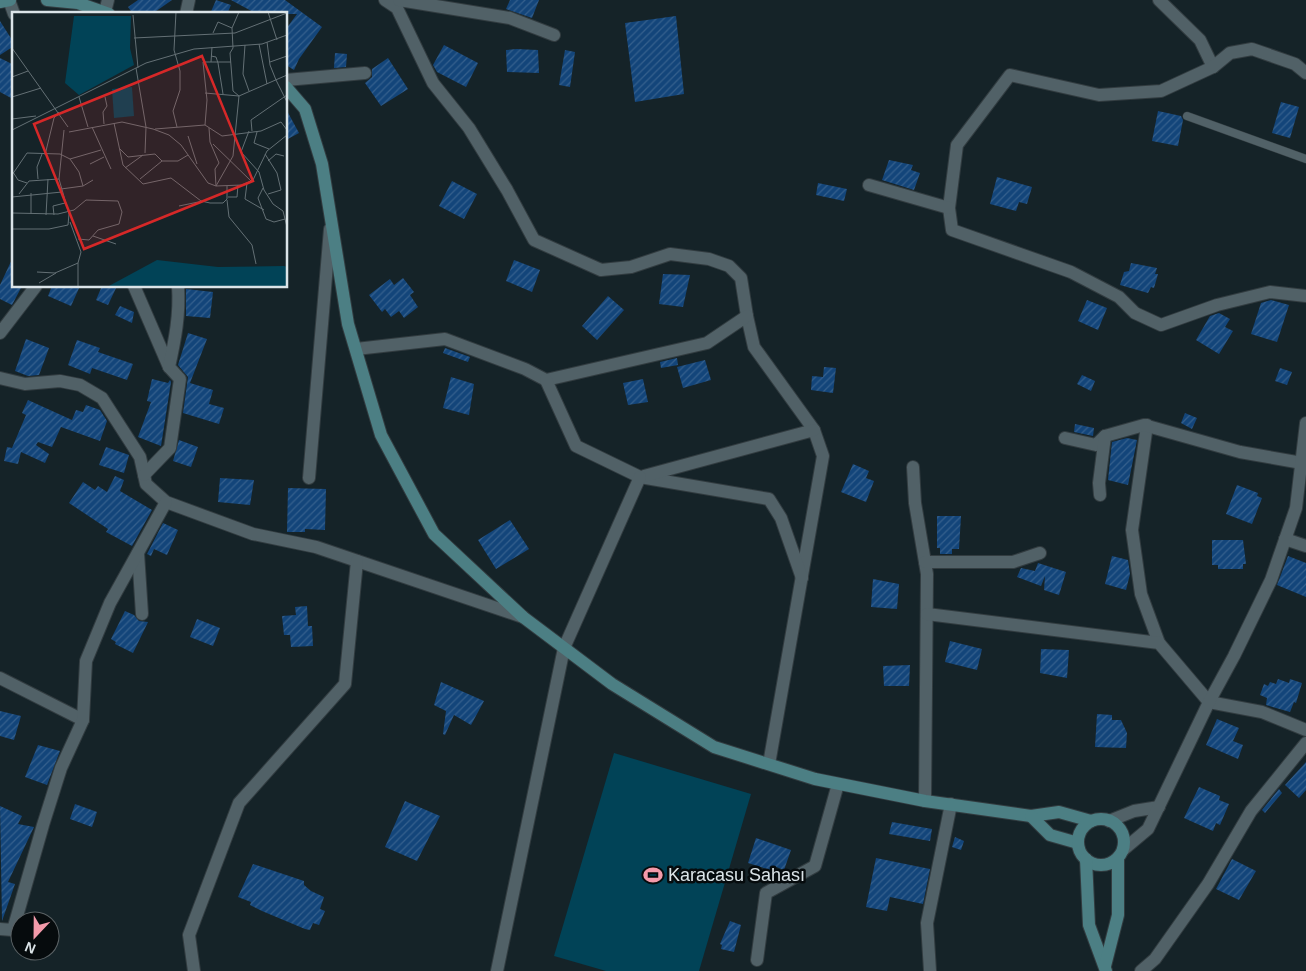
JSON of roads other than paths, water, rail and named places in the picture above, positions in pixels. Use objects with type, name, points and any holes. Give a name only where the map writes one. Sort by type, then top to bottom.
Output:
[{"type":"main road","points":[[0,2],[9,0]]},
{"type":"main road","points":[[47,0],[78,3],[107,9]]},
{"type":"main road","points":[[288,88],[305,109],[322,164],[348,324],[381,435],[434,534],[522,617],[612,684],[714,747],[838,784],[925,801],[1031,816],[1059,812],[1092,821],[1100,819],[1109,821],[1122,833],[1118,915],[1105,968]]},
{"type":"main road","points":[[1031,816],[1050,834],[1078,843]]},
{"type":"main road","points":[[1092,821],[1080,834],[1078,843],[1080,852],[1093,864],[1102,865],[1120,854]]},
{"type":"main road","points":[[1086,859],[1089,924],[1105,968]]},
{"type":"street","points":[[9,0],[13,12]]},
{"type":"street","points":[[385,0],[397,8],[433,83],[469,128],[508,190],[534,240],[601,270],[630,267],[670,254],[709,259],[729,266],[741,278],[746,316],[754,347],[814,430],[823,456],[803,580],[769,764]]},
{"type":"street","points":[[399,0],[510,18],[554,34]]},
{"type":"street","points":[[1159,0],[1200,40],[1213,67]]},
{"type":"street","points":[[1306,73],[1296,64],[1252,49],[1230,52],[1213,67],[1161,91],[1099,95],[1010,75],[957,145],[950,208],[952,230],[1071,272],[1119,297],[1135,313],[1161,324],[1217,305],[1270,292],[1306,296]]},
{"type":"street","points":[[288,80],[365,73]]},
{"type":"street","points":[[869,185],[950,208]]},
{"type":"street","points":[[309,478],[331,222]]},
{"type":"street","points":[[0,333],[34,288]]},
{"type":"street","points":[[135,288],[169,367],[180,379],[170,448],[144,475]]},
{"type":"street","points":[[169,367],[176,337],[180,303],[178,288]]},
{"type":"street","points":[[546,380],[707,343],[746,316]]},
{"type":"street","points":[[356,349],[445,339],[517,365],[546,380],[576,446],[640,477],[769,499],[781,518],[803,580]]},
{"type":"street","points":[[0,378],[25,384],[60,381],[80,385],[102,398],[140,457],[146,484],[166,502],[253,534],[316,547],[522,617]]},
{"type":"street","points":[[1120,854],[1148,829],[1209,702],[1263,597],[1296,508],[1306,423]]},
{"type":"street","points":[[1065,438],[1096,445],[1105,436],[1147,425],[1240,452],[1302,463]]},
{"type":"street","points":[[1147,425],[1132,530],[1142,594],[1159,643],[1209,702],[1262,712],[1306,730]]},
{"type":"street","points":[[640,477],[814,430]]},
{"type":"street","points":[[1100,495],[1098,483],[1105,436]]},
{"type":"street","points":[[913,467],[915,503],[925,562],[927,614],[925,801]]},
{"type":"street","points":[[497,971],[564,648],[640,477]]},
{"type":"street","points":[[0,930],[13,930],[46,816],[62,768],[82,720],[86,662],[110,603],[166,502]]},
{"type":"street","points":[[1286,539],[1306,546]]},
{"type":"street","points":[[138,553],[142,614]]},
{"type":"street","points":[[925,562],[1013,562],[1040,553]]},
{"type":"street","points":[[194,971],[189,935],[239,803],[345,684],[357,561]]},
{"type":"street","points":[[927,614],[1159,643]]},
{"type":"street","points":[[0,678],[82,720]]},
{"type":"street","points":[[1141,971],[1155,959],[1208,884],[1251,811],[1306,743]]},
{"type":"street","points":[[757,960],[766,893],[815,866],[838,784]]},
{"type":"street","points":[[930,971],[927,923],[951,804]]},
{"type":"street","points":[[1109,821],[1134,811],[1159,807]]},
{"type":"lane","points":[[1187,116],[1306,159]]},
{"type":"place","name":"Karacasu Sahası","points":[[653,875]]}]
